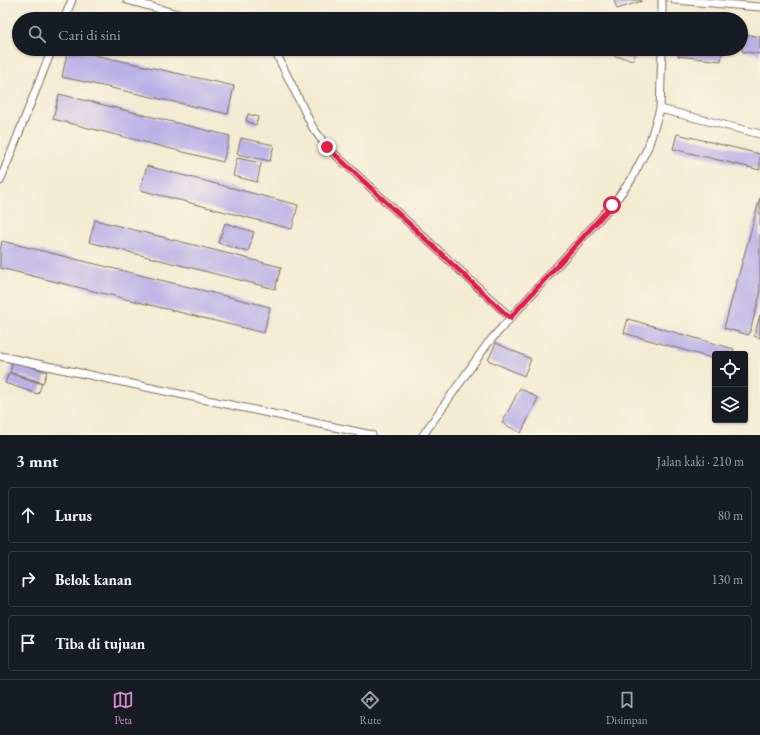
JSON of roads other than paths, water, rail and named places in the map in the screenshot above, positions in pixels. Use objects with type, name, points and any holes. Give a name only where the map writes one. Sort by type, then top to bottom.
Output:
[{"type":"lane","points":[[67,12],[72,0]]},
{"type":"lane","points":[[127,0],[171,12]]},
{"type":"lane","points":[[662,0],[662,12]]},
{"type":"lane","points":[[675,0],[760,7]]},
{"type":"lane","points":[[0,181],[49,56]]},
{"type":"lane","points":[[277,56],[313,128],[327,147],[510,318]]},
{"type":"lane","points":[[423,435],[488,343],[612,205],[631,180],[648,147],[660,109],[662,56]]},
{"type":"lane","points":[[660,109],[760,134]]},
{"type":"lane","points":[[0,356],[372,435]]}]
